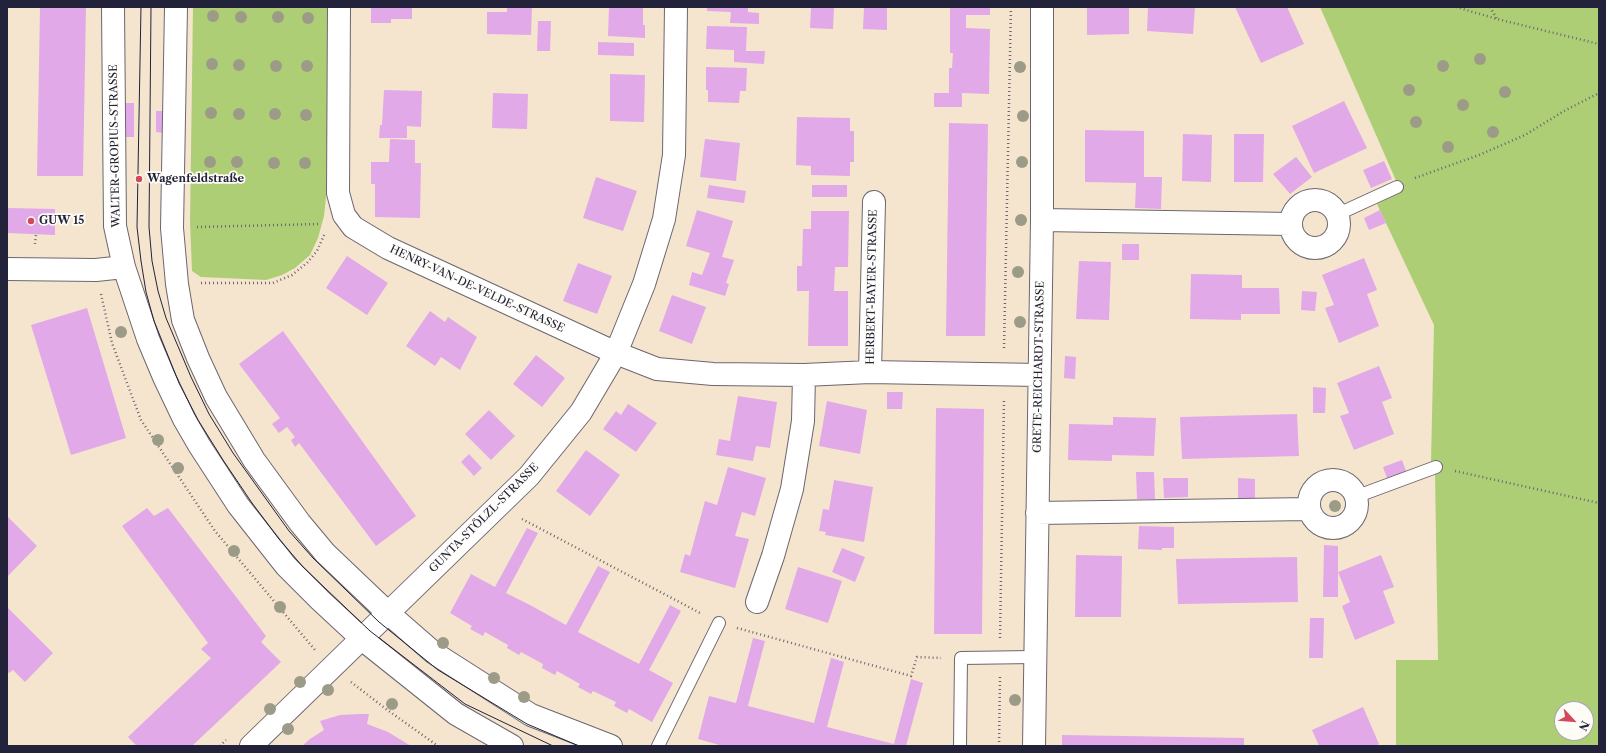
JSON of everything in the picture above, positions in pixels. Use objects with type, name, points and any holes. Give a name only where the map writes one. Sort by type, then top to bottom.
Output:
[{"type":"street","name":"WALTER-GROPIUS-STRASSE","points":[[113,7],[115,226],[124,267],[148,339],[164,377],[199,445],[238,505],[286,566],[320,600],[362,639],[456,714],[512,746]]},
{"type":"street","points":[[176,7],[172,228],[177,284],[183,320],[216,397],[254,460],[300,523],[325,553],[388,613],[434,653],[531,715],[611,746]]},
{"type":"street","name":"HENRY-VAN-DE-VELDE-STRASSE","points":[[339,7],[337,220],[353,227],[388,248],[616,353]]},
{"type":"street","name":"GUNTA-STÖLZL-STRASSE","points":[[388,613],[529,476],[581,412],[616,353],[644,284],[664,219],[674,155],[676,7]]},
{"type":"street","name":"GRETE-REICHARDT-STRASSE","points":[[1034,746],[1034,658],[1042,220],[1042,7]]},
{"type":"street","points":[[1313,200],[1328,204],[1336,215],[1339,226],[1337,234],[1329,243],[1319,248],[1310,248],[1303,246],[1296,240],[1291,224],[1294,212],[1299,206],[1313,200]]},
{"type":"street","name":"HERBERT-BAYER-STRASSE","points":[[870,372],[874,202]]},
{"type":"street","points":[[1042,220],[1291,224]]},
{"type":"street","points":[[7,270],[96,270],[124,267]]},
{"type":"street","name":"HERBERT-BAYER-STRASSE","points":[[616,353],[657,369],[713,374],[804,375],[870,372],[1039,376]]},
{"type":"street","points":[[757,602],[773,556],[792,489],[803,421],[804,375]]},
{"type":"street","points":[[1327,481],[1339,481],[1345,484],[1356,497],[1357,505],[1351,520],[1338,528],[1323,526],[1314,519],[1309,509],[1312,492],[1321,483],[1327,481]]},
{"type":"street","points":[[1037,513],[1309,509]]},
{"type":"street","points":[[251,746],[388,613]]},
{"type":"lane","points":[[1336,215],[1397,187]]},
{"type":"lane","points":[[1356,497],[1436,467]]},
{"type":"lane","points":[[658,746],[719,624]]},
{"type":"lane","points":[[960,746],[962,658],[1034,658]]},
{"type":"path","points":[[1456,7],[1497,19],[1599,44]]},
{"type":"path","points":[[1490,7],[1497,19]]},
{"type":"path","points":[[1397,187],[1430,172],[1479,155],[1525,135],[1564,111],[1599,93]]},
{"type":"path","points":[[172,228],[337,220]]},
{"type":"path","points":[[177,284],[274,283],[292,275],[307,263],[317,251],[337,220]]},
{"type":"path","points":[[1436,467],[1599,503]]},
{"type":"path","points":[[333,668],[386,709],[438,746]]},
{"type":"green space","points":[[193,7],[329,7],[326,197],[324,216],[318,238],[310,255],[295,268],[282,275],[266,280],[201,277],[192,271],[190,222]]},
{"type":"green space","points":[[1320,7],[1599,7],[1599,746],[1396,746],[1396,660],[1438,660],[1435,474],[1431,462],[1434,325],[1377,204],[1401,192]]},
{"type":"building","points":[[40,7],[86,7],[83,176],[37,176]]},
{"type":"building","points":[[371,7],[412,7],[412,19],[391,19],[391,23],[371,23]]},
{"type":"building","points":[[507,7],[532,7],[531,35],[487,34],[487,12],[507,12]]},
{"type":"building","points":[[609,7],[643,7],[645,38],[608,36]]},
{"type":"building","points":[[707,7],[748,7],[748,12],[759,13],[759,24],[730,23],[731,12],[707,11]]},
{"type":"building","points":[[811,7],[834,7],[833,29],[810,28]]},
{"type":"building","points":[[864,7],[887,7],[887,30],[863,29]]},
{"type":"building","points":[[950,7],[990,7],[990,15],[966,15],[966,28],[990,29],[989,94],[962,93],[962,107],[934,107],[934,93],[949,93],[949,68],[952,68],[953,53],[950,53]]},
{"type":"building","points":[[1087,7],[1129,7],[1129,34],[1087,35]]},
{"type":"building","points":[[1148,7],[1195,7],[1193,34],[1147,31]]},
{"type":"building","points":[[1235,7],[1287,7],[1304,44],[1261,63]]},
{"type":"building","points":[[538,21],[551,21],[550,51],[537,51]]},
{"type":"building","points":[[707,26],[747,27],[746,51],[765,51],[764,64],[734,62],[734,50],[706,49]]},
{"type":"building","points":[[598,42],[634,43],[634,56],[598,55]]},
{"type":"building","points":[[706,67],[747,68],[746,91],[740,91],[739,103],[708,102],[708,90],[706,90]]},
{"type":"building","points":[[610,74],[645,75],[644,122],[610,121]]},
{"type":"building","points":[[384,90],[422,91],[421,127],[407,126],[407,138],[379,138],[380,125],[382,125]]},
{"type":"building","points":[[493,93],[528,94],[527,129],[492,128]]},
{"type":"building","points":[[1344,101],[1367,148],[1314,173],[1292,126]]},
{"type":"building","points":[[125,103],[134,103],[134,137],[125,137]]},
{"type":"building","points":[[156,111],[165,111],[164,133],[156,132]]},
{"type":"building","points":[[797,117],[850,118],[850,131],[854,131],[854,162],[850,162],[850,176],[811,175],[811,166],[796,165]]},
{"type":"building","points":[[949,123],[988,124],[985,336],[946,336]]},
{"type":"building","points":[[1085,130],[1144,131],[1144,177],[1162,177],[1161,209],[1135,208],[1136,183],[1085,182]]},
{"type":"building","points":[[1183,134],[1212,135],[1211,182],[1182,181]]},
{"type":"building","points":[[1234,134],[1264,134],[1263,182],[1234,182]]},
{"type":"building","points":[[390,139],[415,140],[415,163],[421,163],[420,218],[375,217],[375,184],[371,184],[371,162],[389,162]]},
{"type":"building","points":[[705,139],[740,143],[736,181],[700,177]]},
{"type":"building","points":[[1296,157],[1312,177],[1290,194],[1273,174]]},
{"type":"building","points":[[1384,161],[1392,179],[1371,188],[1363,170]]},
{"type":"building","points":[[596,177],[637,191],[623,231],[583,218]]},
{"type":"building","points":[[709,185],[746,191],[744,203],[707,198]]},
{"type":"building","points":[[812,185],[847,185],[847,197],[812,197]]},
{"type":"building","name":"GUW 15","points":[[7,208],[55,209],[55,235],[7,233]]},
{"type":"building","points":[[697,210],[733,221],[722,257],[734,260],[726,283],[729,284],[725,296],[689,285],[692,272],[702,275],[710,253],[686,246]]},
{"type":"building","points":[[1380,210],[1386,223],[1369,230],[1364,218]]},
{"type":"building","points":[[811,211],[849,211],[848,267],[835,267],[834,291],[848,291],[848,346],[808,346],[809,291],[797,291],[797,266],[802,266],[803,229],[811,229]]},
{"type":"building","points":[[1122,244],[1139,244],[1139,260],[1122,260]]},
{"type":"building","points":[[347,256],[388,283],[367,315],[326,288]]},
{"type":"building","points":[[1364,258],[1377,290],[1367,294],[1379,326],[1339,343],[1325,308],[1334,305],[1322,275]]},
{"type":"building","points":[[1079,261],[1111,262],[1109,320],[1076,319]]},
{"type":"building","points":[[578,263],[612,276],[597,314],[563,301]]},
{"type":"building","points":[[1191,274],[1242,275],[1242,288],[1279,288],[1280,314],[1241,314],[1241,320],[1190,319]]},
{"type":"building","points":[[1302,291],[1317,292],[1315,311],[1301,310]]},
{"type":"building","points":[[672,295],[706,307],[692,344],[659,331]]},
{"type":"building","points":[[87,308],[126,438],[71,455],[31,325]]},
{"type":"building","points":[[430,311],[445,322],[448,317],[477,337],[460,370],[441,357],[435,366],[406,346]]},
{"type":"building","points":[[283,331],[416,516],[376,546],[299,443],[295,447],[291,440],[295,437],[287,427],[279,433],[272,424],[280,418],[239,364]]},
{"type":"building","points":[[536,355],[565,378],[542,407],[513,384]]},
{"type":"building","points":[[1065,356],[1076,357],[1075,379],[1064,378]]},
{"type":"building","points":[[1379,366],[1392,398],[1382,402],[1394,434],[1354,450],[1340,416],[1349,413],[1337,383]]},
{"type":"building","points":[[1313,387],[1326,388],[1325,413],[1313,413]]},
{"type":"building","points":[[887,392],[903,392],[902,409],[887,409]]},
{"type":"building","points":[[738,396],[777,402],[770,448],[756,446],[753,461],[716,455],[719,439],[730,441]]},
{"type":"building","points":[[827,401],[867,410],[860,454],[819,446]]},
{"type":"building","points":[[628,404],[657,423],[636,452],[603,429],[616,411],[621,415]]},
{"type":"building","points":[[936,408],[984,409],[982,634],[934,634]]},
{"type":"building","points":[[489,410],[515,436],[491,460],[465,434]]},
{"type":"building","points":[[1297,414],[1299,456],[1182,459],[1180,417]]},
{"type":"building","points":[[1113,417],[1156,418],[1154,456],[1112,455],[1112,461],[1068,460],[1069,424],[1113,425]]},
{"type":"building","points":[[586,450],[620,475],[590,516],[556,491]]},
{"type":"building","points":[[469,454],[482,468],[474,476],[461,462]]},
{"type":"building","points":[[1402,460],[1407,474],[1388,481],[1383,467]]},
{"type":"building","points":[[728,467],[766,478],[755,516],[742,512],[735,536],[749,539],[735,588],[680,572],[685,554],[690,556],[705,501],[717,505]]},
{"type":"building","points":[[1136,472],[1154,472],[1155,499],[1137,499]]},
{"type":"building","points":[[1163,478],[1188,478],[1188,497],[1164,498]]},
{"type":"building","points":[[1238,478],[1255,479],[1255,499],[1238,499]]},
{"type":"building","points":[[834,480],[873,487],[864,542],[825,535],[826,532],[819,531],[823,509],[829,510]]},
{"type":"building","points":[[147,508],[154,516],[168,508],[266,636],[261,642],[281,662],[192,746],[137,746],[128,737],[211,658],[201,649],[208,643],[122,526]]},
{"type":"building","points":[[7,516],[37,546],[7,577]]},
{"type":"building","points":[[1139,526],[1174,527],[1174,548],[1162,548],[1162,550],[1138,549]]},
{"type":"building","points":[[527,528],[538,533],[506,593],[566,625],[598,566],[610,572],[578,632],[639,664],[670,605],[681,611],[649,670],[673,683],[652,722],[629,709],[627,713],[614,706],[616,702],[593,691],[591,694],[578,687],[580,684],[557,671],[555,675],[542,668],[543,664],[521,652],[519,655],[507,648],[508,645],[485,632],[483,636],[470,629],[472,626],[450,613],[471,574],[495,587]]},
{"type":"building","points":[[1324,545],[1338,546],[1338,597],[1323,597]]},
{"type":"building","points":[[842,548],[865,557],[855,582],[832,572]]},
{"type":"building","points":[[1076,555],[1122,556],[1121,617],[1075,617]]},
{"type":"building","points":[[1381,555],[1394,587],[1383,591],[1395,623],[1355,640],[1342,606],[1350,602],[1338,572]]},
{"type":"building","points":[[1297,557],[1298,602],[1178,604],[1176,559]]},
{"type":"building","points":[[798,567],[842,581],[828,623],[785,609]]},
{"type":"building","points":[[8,608],[53,653],[25,682],[13,670],[9,673],[7,671]]},
{"type":"building","points":[[1310,618],[1324,618],[1323,658],[1309,658]]},
{"type":"building","points":[[753,638],[765,641],[748,706],[814,723],[831,658],[844,662],[827,727],[894,744],[911,679],[923,683],[906,746],[723,746],[698,739],[709,696],[736,703]]},
{"type":"building","points":[[1363,707],[1379,744],[1375,746],[1319,746],[1312,730]]},
{"type":"building","points":[[369,714],[367,724],[388,732],[411,746],[302,746],[324,730],[320,721],[340,715]]},
{"type":"building","points":[[1062,735],[1244,738],[1244,746],[1062,746]]},
{"type":"tram line","points":[[141,7],[137,227],[141,261],[146,292],[154,321],[179,383],[198,420],[252,503],[279,539],[303,567],[370,631],[465,704],[553,746]]},
{"type":"tram line","points":[[151,7],[149,227],[152,261],[158,291],[166,318],[191,377],[209,414],[233,453],[289,531],[313,558],[379,622],[438,670],[527,724],[579,746]]},
{"type":"place","name":"Wagenfeldstraße","points":[[139,179]]},
{"type":"place","name":"GUW 15","points":[[31,221]]}]
